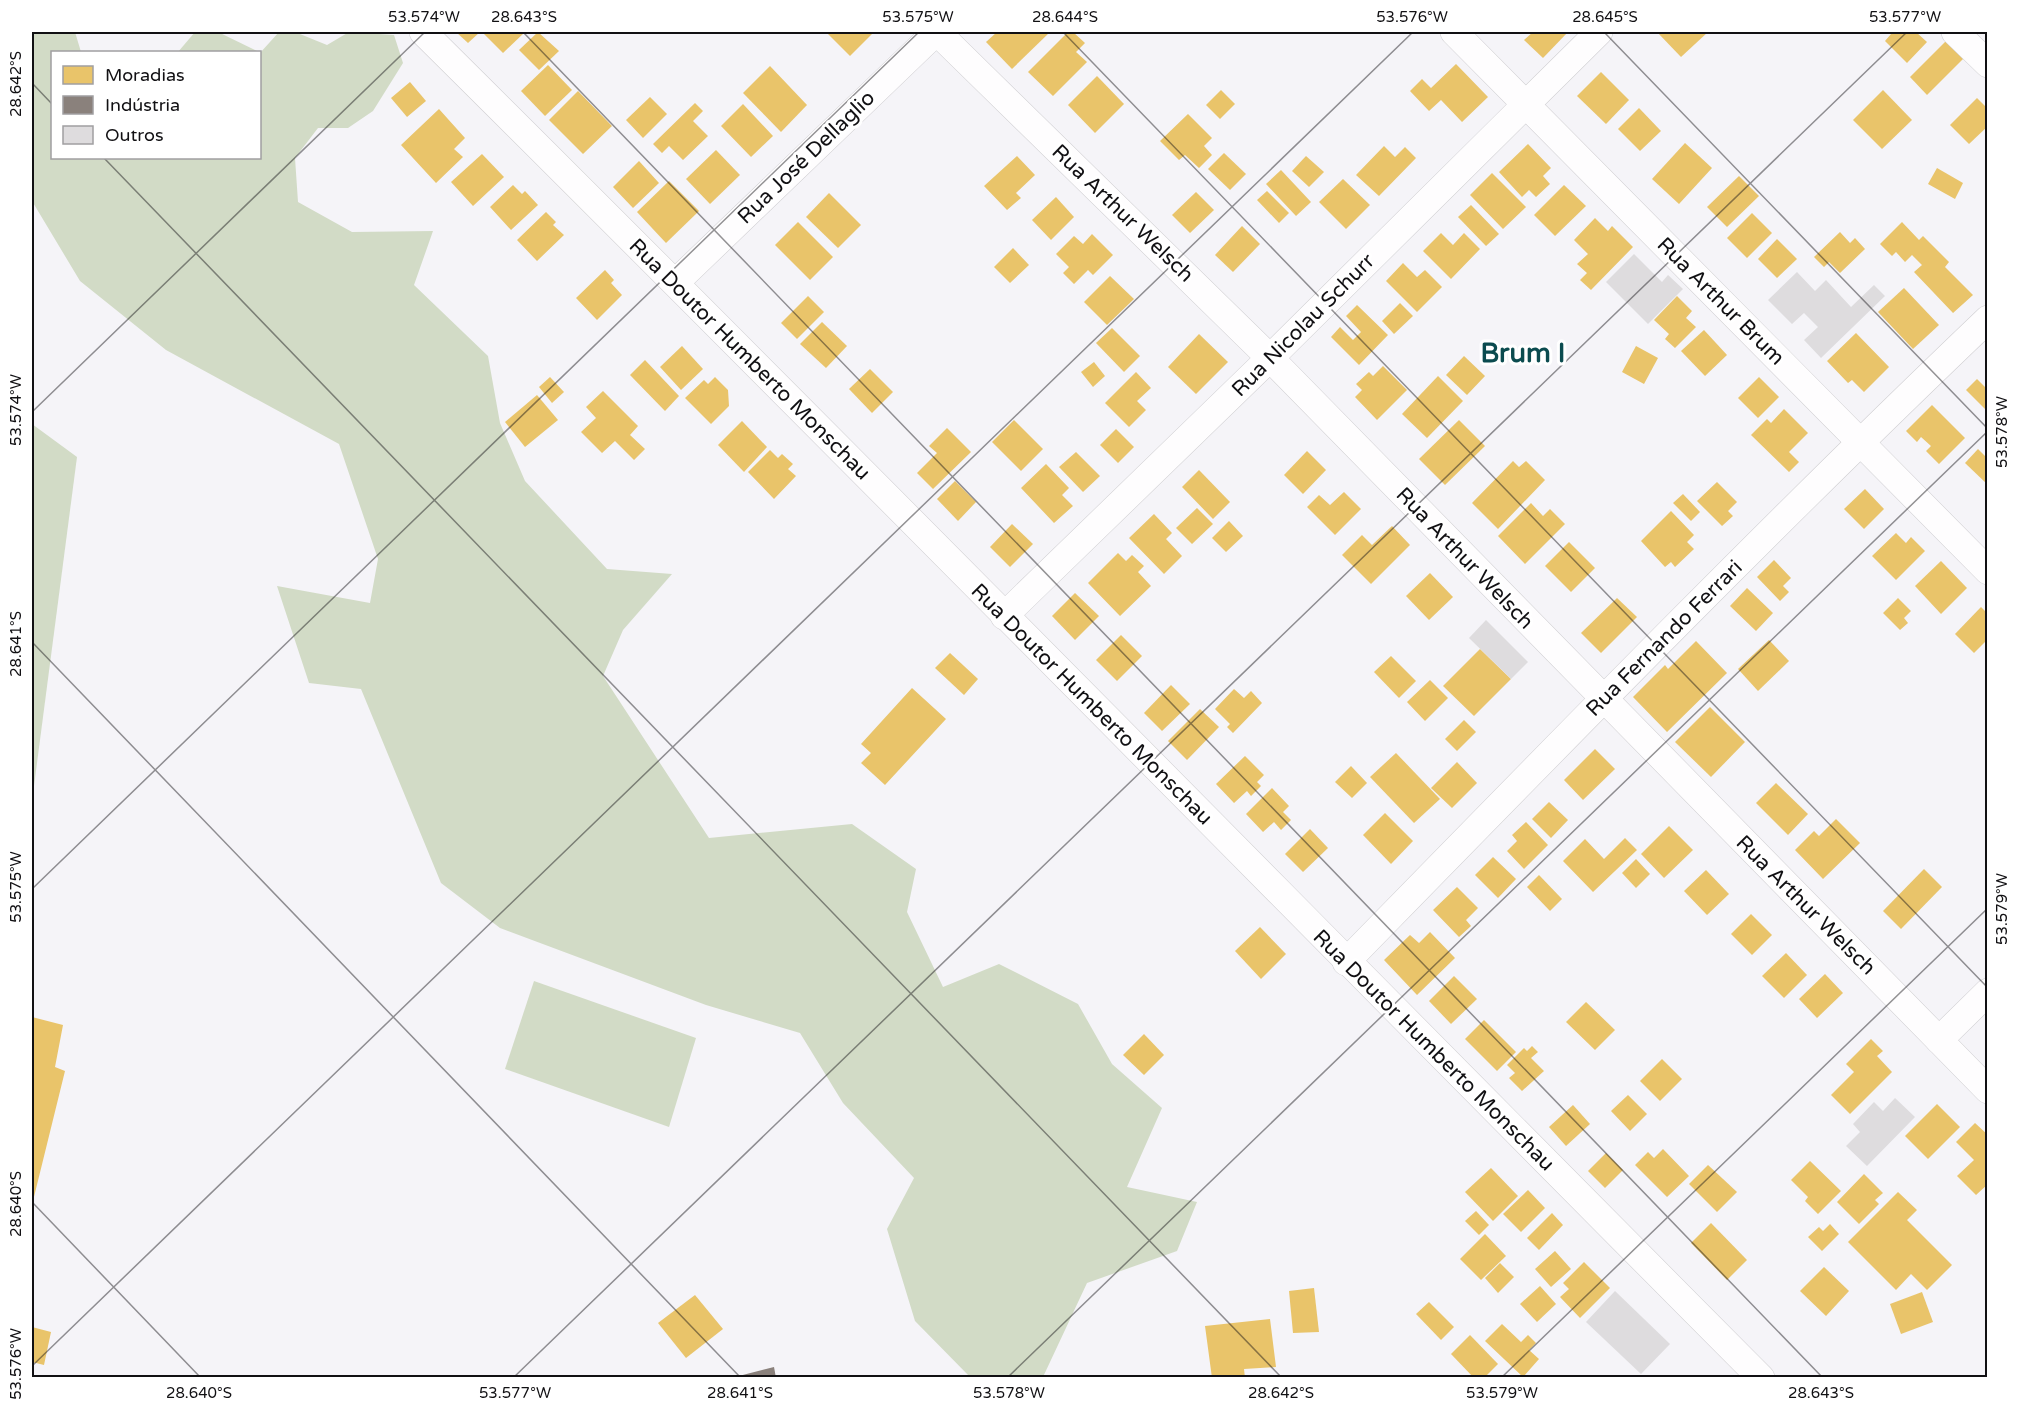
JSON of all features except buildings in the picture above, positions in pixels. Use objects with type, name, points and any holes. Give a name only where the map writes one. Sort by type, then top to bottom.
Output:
[{"type":"street","name":"Rua Doutor Humberto Monschau","points":[[423,32],[676,282],[1346,962],[1761,1377]]},
{"type":"street","name":"Rua José Dellaglio","points":[[676,282],[937,32]]},
{"type":"street","name":"Rua Arthur Welsch","points":[[937,32],[1270,358],[1988,1090]]},
{"type":"street","name":"Rua Arthur Brum","points":[[1454,32],[1988,571]]},
{"type":"street","name":"Rua Nicolau Schurr","points":[[1004,616],[1270,358],[1599,32]]},
{"type":"street","points":[[1956,32],[1988,64]]},
{"type":"street","name":"Rua Fernando Ferrari","points":[[1346,962],[1603,699],[1860,442],[1988,319]]},
{"type":"street","points":[[1939,1040],[1988,992]]},
{"type":"green space","points":[[32,32],[75,32],[81,51],[51,51],[51,159],[261,159],[261,52],[279,32],[295,32],[327,45],[349,32],[394,35],[403,63],[373,111],[348,128],[318,128],[295,158],[298,202],[352,232],[433,231],[414,285],[488,356],[500,423],[525,481],[607,569],[672,574],[623,630],[603,676],[709,838],[852,824],[916,869],[907,912],[943,987],[999,964],[1078,1004],[1112,1064],[1162,1108],[1127,1187],[1197,1202],[1177,1251],[1087,1283],[1043,1377],[970,1377],[915,1321],[887,1229],[914,1178],[843,1103],[800,1033],[706,1005],[500,928],[441,883],[361,689],[309,683],[277,586],[370,603],[378,559],[339,444],[166,350],[80,281],[32,201]]},
{"type":"green space","points":[[195,32],[218,32],[257,51],[179,51]]},
{"type":"green space","points":[[32,424],[77,457],[32,789]]},
{"type":"green space","points":[[534,981],[696,1038],[669,1127],[505,1069]]},
{"type":"district","name":"Brum I","points":[[1523,353]]}]
